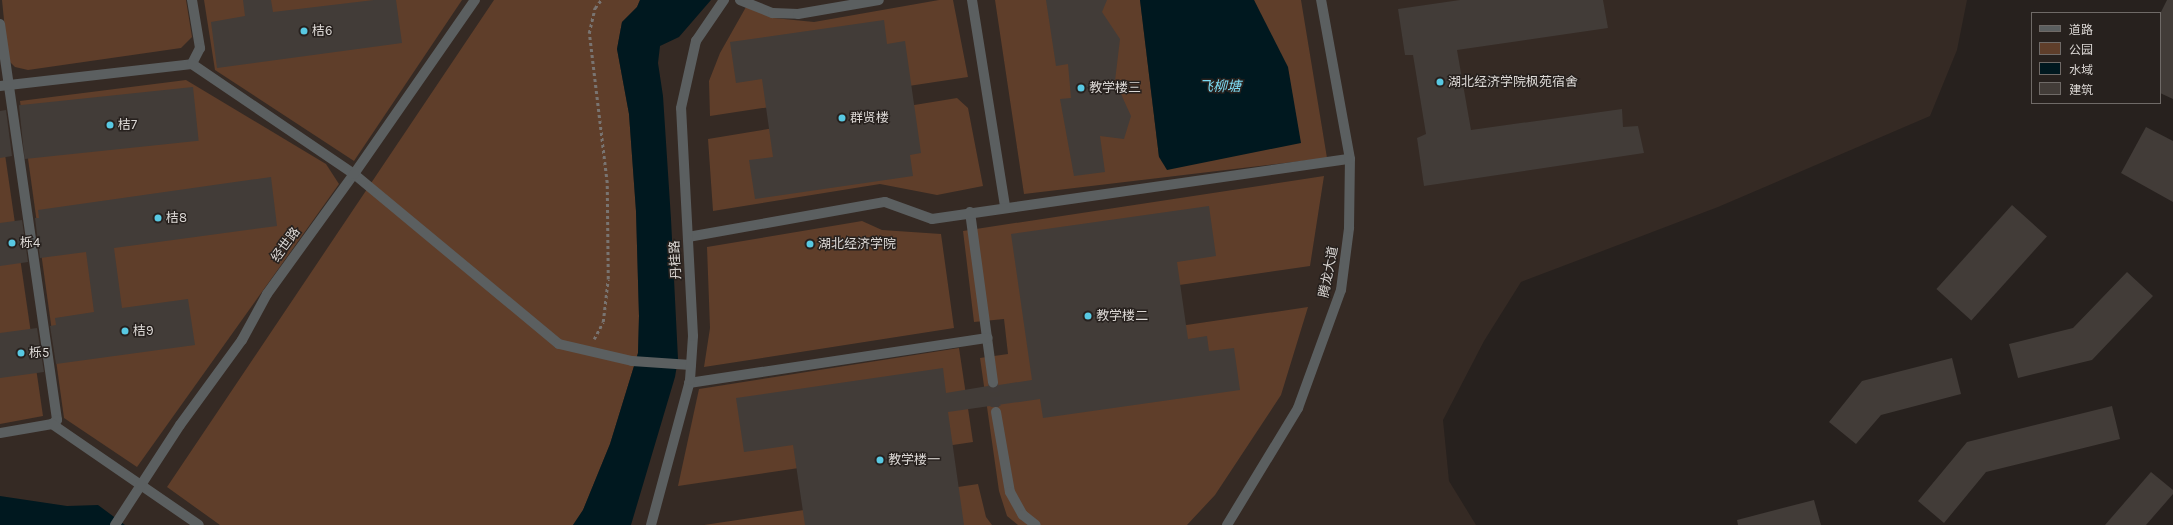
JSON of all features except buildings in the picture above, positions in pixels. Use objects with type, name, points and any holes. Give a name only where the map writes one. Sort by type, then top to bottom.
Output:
[{"type":"street","points":[[192,0],[200,48],[192,64]]},
{"type":"street","name":"经世路","points":[[115,525],[180,425],[242,340],[267,294],[354,174],[475,0]]},
{"type":"street","name":"丹桂路","points":[[651,525],[689,383],[686,365],[693,336],[681,108],[696,41],[724,0]]},
{"type":"street","points":[[740,0],[773,13],[780,14],[798,14],[879,0]]},
{"type":"street","points":[[972,0],[1005,208]]},
{"type":"street","name":"腾龙大道","points":[[1227,525],[1298,408],[1341,290],[1349,228],[1350,159],[1321,0]]},
{"type":"street","points":[[0,24],[4,86],[57,420],[52,424],[0,433]]},
{"type":"street","points":[[4,86],[192,64],[354,174],[559,344],[632,360],[686,365]]},
{"type":"street","points":[[688,237],[885,202],[932,219],[970,212],[1350,159]]},
{"type":"street","points":[[970,212],[993,382]]},
{"type":"street","points":[[689,383],[988,338]]},
{"type":"street","points":[[996,412],[1010,492],[1023,516],[1036,525]]},
{"type":"street","points":[[52,424],[199,525]]},
{"type":"path","points":[[587,350],[603,322],[608,279],[607,183],[589,33],[595,8],[601,0]]},
{"type":"shaded area","name":"湖北经济学院","points":[[0,0],[1967,0],[1957,50],[1930,116],[1718,207],[1521,282],[1484,341],[1443,420],[1449,481],[1476,525],[0,525]]},
{"type":"green space","points":[[2,0],[186,0],[192,37],[181,48],[28,70],[15,67],[8,60]]},
{"type":"green space","points":[[204,0],[462,0],[354,161],[215,70]]},
{"type":"green space","points":[[494,0],[640,0],[637,7],[622,22],[617,49],[629,114],[636,211],[639,316],[638,353],[610,444],[583,510],[573,525],[220,525],[167,487]]},
{"type":"green space","points":[[939,0],[953,0],[968,77],[710,116],[709,81],[720,53],[746,7],[774,18],[814,22]]},
{"type":"green space","points":[[995,0],[1140,0],[1159,157],[1259,11],[1254,0],[1301,0],[1327,158],[1024,194]]},
{"type":"green space","points":[[186,80],[326,164],[339,184],[137,467],[64,418],[20,101]]},
{"type":"green space","points":[[957,98],[968,108],[983,186],[937,195],[880,184],[713,211],[708,139]]},
{"type":"green space","points":[[0,120],[43,416],[0,424]]},
{"type":"green space","points":[[1324,176],[1310,266],[1145,290],[1153,330],[1308,307],[1281,395],[1215,495],[1187,525],[1018,525],[1007,516],[999,491],[980,358],[1008,354],[1004,319],[974,322],[963,231]]},
{"type":"green space","points":[[862,221],[882,230],[941,234],[954,328],[704,367],[710,328],[707,247]]},
{"type":"green space","points":[[959,348],[973,442],[678,486],[699,389]]},
{"type":"green space","points":[[978,484],[986,517],[992,525],[704,525]]},
{"type":"water","points":[[640,0],[711,0],[679,37],[660,46],[658,63],[663,96],[678,359],[675,377],[631,525],[573,525],[583,510],[610,444],[638,353],[639,316],[636,211],[629,114],[617,49],[622,22],[637,7]]},
{"type":"water","name":"飞柳塘","points":[[1140,0],[1254,0],[1288,67],[1301,143],[1167,170],[1159,157]]},
{"type":"water","points":[[0,496],[67,506],[98,505],[125,525],[0,525]]},
{"type":"tunnel","points":[[993,382],[996,412]]},
{"type":"place","name":"桔6","points":[[304,31]]},
{"type":"place","name":"湖北经济学院枫苑宿舍","points":[[1440,82]]},
{"type":"place","name":"教学楼三","points":[[1081,88]]},
{"type":"place","name":"群贤楼","points":[[842,118]]},
{"type":"place","name":"桔7","points":[[110,125]]},
{"type":"place","name":"桔8","points":[[158,218]]},
{"type":"place","name":"栎4","points":[[12,243]]},
{"type":"place","name":"湖北经济学院","points":[[810,244]]},
{"type":"place","name":"教学楼二","points":[[1088,316]]},
{"type":"place","name":"桔9","points":[[125,331]]},
{"type":"place","name":"栎5","points":[[21,353]]},
{"type":"place","name":"教学楼一","points":[[880,460]]}]
